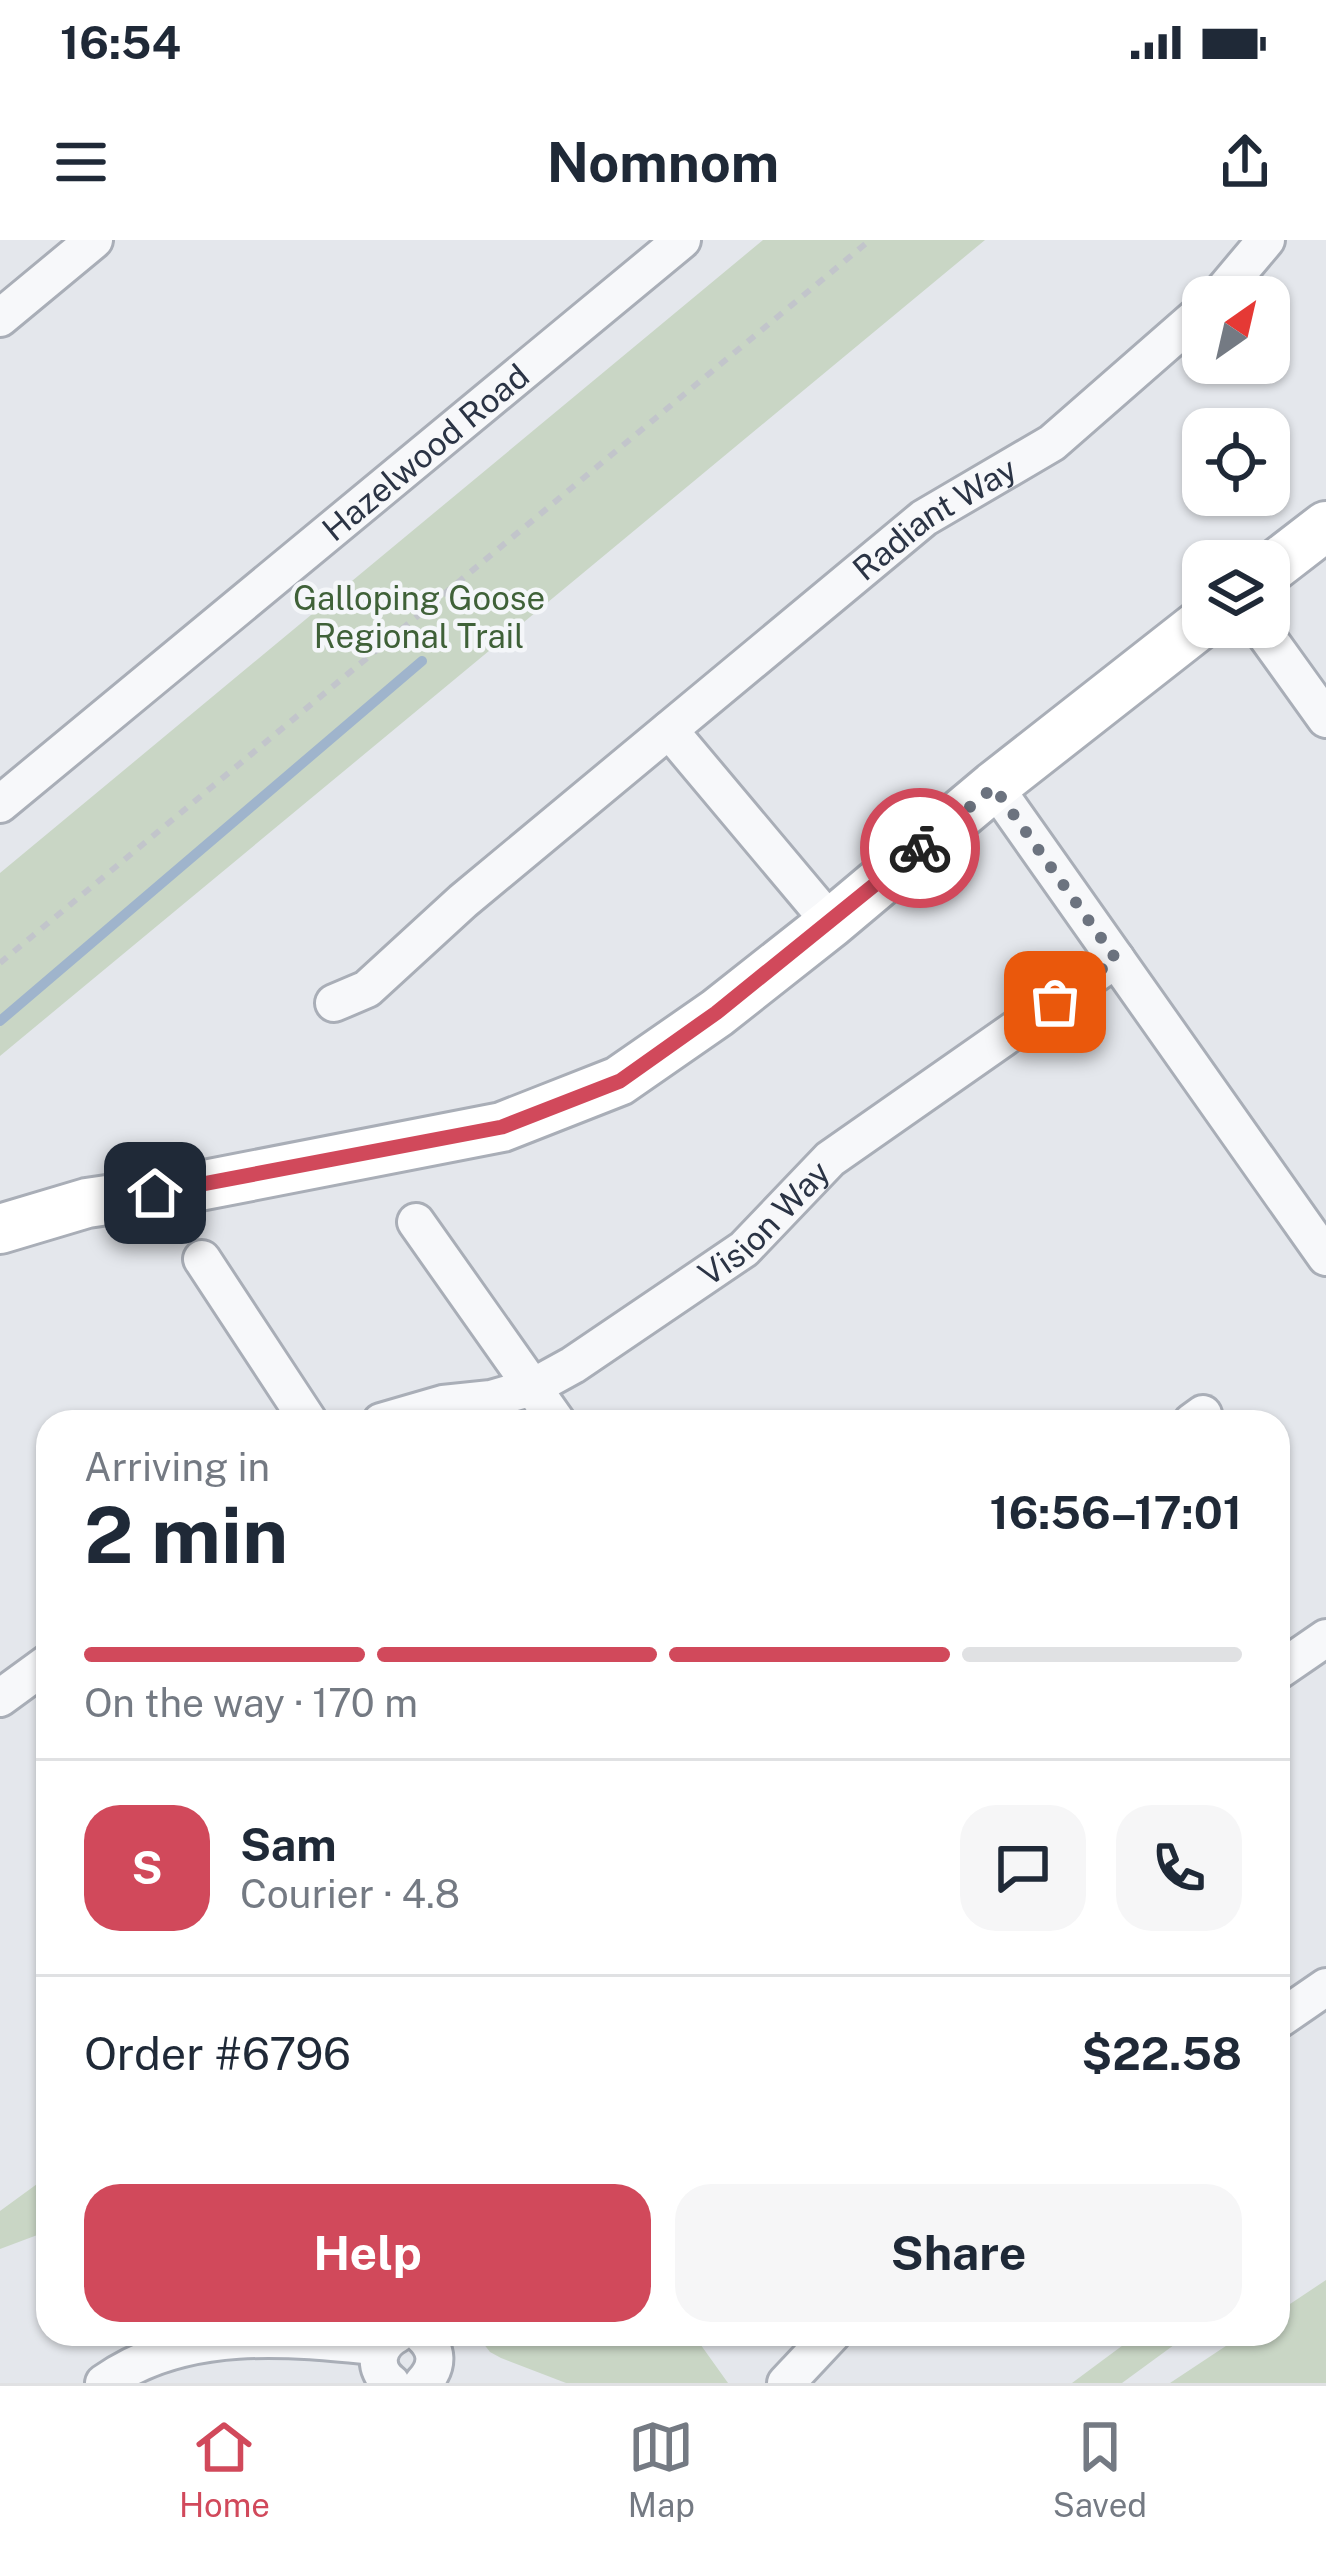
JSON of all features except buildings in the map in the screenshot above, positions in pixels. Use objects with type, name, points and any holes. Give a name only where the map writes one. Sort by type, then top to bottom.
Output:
[{"type":"main road","points":[[1290,554],[1326,526]]},
{"type":"main road","points":[[0,1229],[87,1203],[212,1184],[502,1127],[620,1081],[832,923],[1182,639]]},
{"type":"street","points":[[0,318],[94,240]]},
{"type":"street","name":"Hazelwood Road","points":[[0,804],[682,240]]},
{"type":"street","points":[[1236,276],[1266,240]]},
{"type":"street","name":"Radiant Way","points":[[334,1003],[367,988],[463,901],[924,518],[1052,443],[1182,329]]},
{"type":"street","points":[[1275,648],[1326,719]]},
{"type":"street","points":[[669,730],[832,923]]},
{"type":"street","points":[[994,787],[1326,1257]]},
{"type":"street","name":"Vision Way","points":[[422,1410],[491,1400],[533,1387],[573,1365],[744,1249],[830,1160],[1116,959]]},
{"type":"street","points":[[416,1222],[549,1410]]},
{"type":"street","points":[[202,1259],[301,1410]]},
{"type":"street","points":[[1290,1663],[1326,1638]]},
{"type":"street","points":[[0,1698],[36,1672]]},
{"type":"street","points":[[1290,2012],[1326,1987]]},
{"type":"street","points":[[104,2383],[136,2363],[209,2346]]},
{"type":"street","points":[[386,2346],[377,2364],[391,2383]]},
{"type":"street","points":[[433,2346],[438,2380]]},
{"type":"street","points":[[786,2383],[821,2346]]},
{"type":"path","points":[[0,963],[870,240]]},
{"type":"green space","name":"Galloping Goose Regional Trail","points":[[763,240],[985,240],[0,1056],[0,873]]},
{"type":"green space","points":[[36,2185],[36,2236],[0,2249],[0,2211]]},
{"type":"green space","points":[[1326,2280],[1326,2383],[1170,2383],[1226,2346],[1290,2346],[1290,2304]]},
{"type":"green space","points":[[485,2346],[702,2346],[728,2383],[566,2383]]},
{"type":"green space","points":[[1122,2346],[1173,2346],[1122,2383],[1072,2383]]},
{"type":"waterway","points":[[0,1021],[422,661]]},
{"type":"way so far","points":[[920,848],[994,787],[1116,959],[1055,1002]]},
{"type":"route","points":[[155,1193],[502,1127],[620,1081],[832,923],[920,848]]}]
